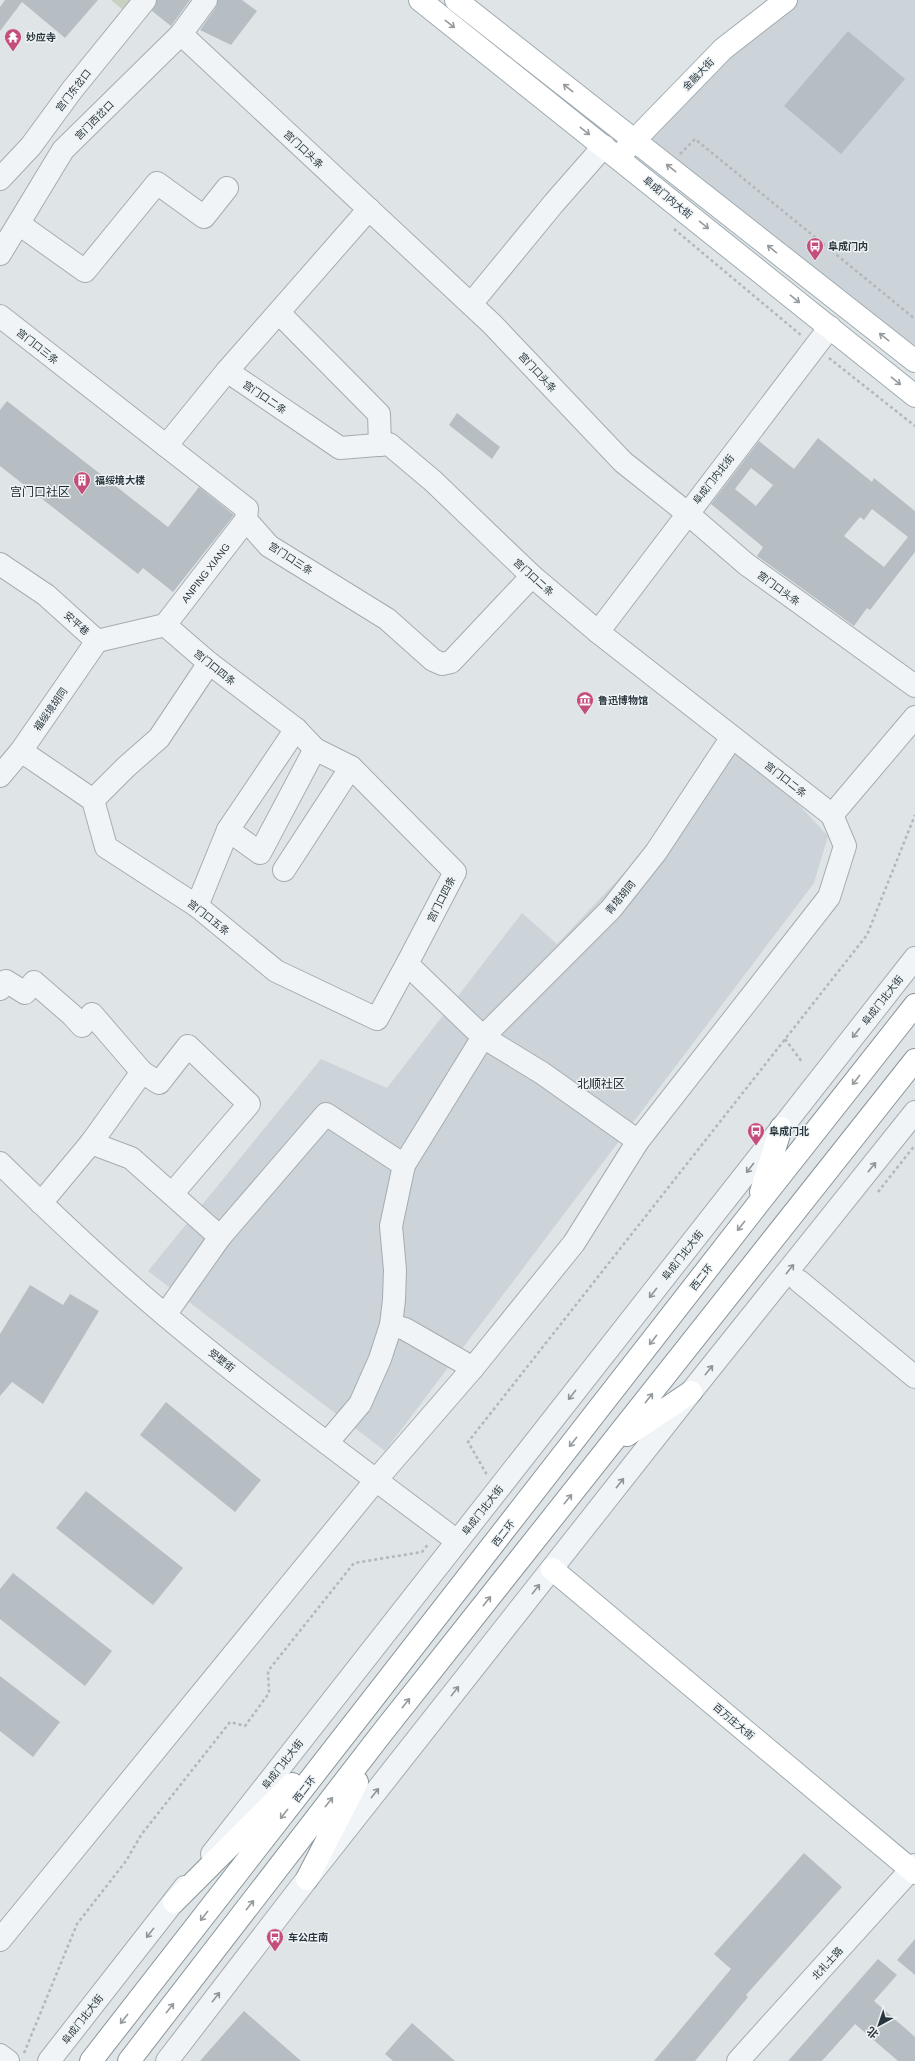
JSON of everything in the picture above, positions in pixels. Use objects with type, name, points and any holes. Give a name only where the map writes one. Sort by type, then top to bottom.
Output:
[{"type":"main road","name":"阜成门内大街","points":[[420,0],[611,151],[915,396]]},
{"type":"main road","points":[[456,0],[915,362]]},
{"type":"main road","name":"金融大街","points":[[611,151],[634,139],[723,49],[786,0]]},
{"type":"main road","name":"西二环","points":[[91,2061],[758,1204],[915,1005]]},
{"type":"main road","points":[[129,2061],[382,1733],[915,1060]]},
{"type":"main road","points":[[758,1204],[781,1128]]},
{"type":"main road","points":[[611,1445],[691,1392]]},
{"type":"main road","name":"百万庄大街","points":[[552,1569],[914,1869]]},
{"type":"main road","points":[[174,1902],[360,1716]]},
{"type":"main road","points":[[307,1879],[382,1733]]},
{"type":"street","name":"宫门东岔口","points":[[0,179],[31,146],[72,90],[145,0]]},
{"type":"street","name":"宫门西岔口","points":[[0,254],[63,150],[181,34],[206,0]]},
{"type":"street","name":"宫门口头条","points":[[181,34],[471,304],[623,462],[687,513],[746,564],[915,686]]},
{"type":"street","points":[[471,304],[554,203],[611,151]]},
{"type":"street","points":[[19,224],[85,271],[157,183],[204,217],[227,188]]},
{"type":"street","points":[[166,446],[227,371],[368,209]]},
{"type":"street","points":[[279,313],[380,414],[380,445]]},
{"type":"street","name":"宫门口三条","points":[[0,316],[247,509],[246,520],[269,546],[387,619],[427,655],[442,664],[451,662],[532,576]]},
{"type":"street","name":"阜成门内北街","points":[[598,632],[687,513],[830,327]]},
{"type":"street","name":"宫门口二条","points":[[227,371],[340,448],[389,444],[433,481],[532,576],[598,632],[832,814]]},
{"type":"street","name":"ANPING XIANG","points":[[165,625],[246,520]]},
{"type":"street","name":"安平巷","points":[[0,564],[46,595],[97,641],[165,625]]},
{"type":"street","name":"宫门口四条","points":[[165,625],[209,663],[296,730],[316,748],[351,767],[455,872],[408,964]]},
{"type":"street","name":"福绥境胡同","points":[[0,776],[22,751],[97,641]]},
{"type":"street","points":[[22,751],[93,800],[126,767],[159,738],[209,663]]},
{"type":"street","points":[[0,1940],[376,1480],[473,1368],[574,1243],[638,1141],[828,897],[845,846],[832,814],[915,717]]},
{"type":"street","points":[[198,906],[228,830],[296,730]]},
{"type":"street","name":"青塔胡同","points":[[327,1443],[360,1404],[380,1359],[391,1325],[395,1270],[391,1226],[404,1165],[483,1037],[611,909],[656,852],[732,737]]},
{"type":"street","points":[[228,830],[260,853],[316,748]]},
{"type":"street","points":[[284,870],[351,767]]},
{"type":"street","name":"宫门口五条","points":[[93,800],[106,847],[198,906],[276,971],[377,1019],[408,964]]},
{"type":"street","name":"阜成门北大街","points":[[49,2061],[174,1902],[449,1535],[781,1128],[915,958]]},
{"type":"street","points":[[408,964],[483,1037],[542,1073],[638,1141]]},
{"type":"street","points":[[0,989],[6,981],[24,993],[34,982],[72,1015],[82,1026],[92,1014],[142,1072],[159,1083],[188,1046],[249,1104],[172,1194]]},
{"type":"street","points":[[41,1203],[91,1144],[142,1072]]},
{"type":"street","points":[[167,2061],[307,1879],[691,1392],[915,1112]]},
{"type":"street","points":[[165,1315],[220,1238],[326,1114],[404,1165]]},
{"type":"street","points":[[91,1144],[131,1158],[220,1238]]},
{"type":"street","name":"受壁街","points":[[0,1163],[41,1203],[165,1315],[327,1443],[449,1535]]},
{"type":"street","points":[[800,1281],[915,1377]]},
{"type":"street","points":[[391,1325],[405,1329],[473,1368]]},
{"type":"street","name":"北礼士路","points":[[738,2061],[914,1869]]},
{"type":"street","points":[[0,2055],[15,2057]]},
{"type":"path","points":[[481,1479],[486,1473],[468,1442],[867,935],[915,815]]},
{"type":"path","points":[[785,1039],[802,1062]]},
{"type":"path","points":[[878,1192],[915,1145]]},
{"type":"path","points":[[15,2057],[77,1924],[126,1861],[141,1835],[230,1722],[245,1726],[269,1693],[268,1671],[354,1564],[422,1552],[449,1535]]},
{"type":"shaded area","points":[[796,0],[915,0],[915,372],[646,157],[653,133],[727,57]]},
{"type":"shaded area","points":[[723,742],[789,794],[828,836],[814,883],[385,1451],[148,1271],[321,1059],[387,1088],[522,913],[557,944],[644,852]]},
{"type":"green space","points":[[111,0],[138,0],[128,14]]},
{"type":"building","points":[[5,0],[98,0],[65,38],[22,2],[0,31],[0,7]]},
{"type":"building","points":[[157,0],[190,0],[171,26],[152,11]]},
{"type":"building","points":[[218,0],[242,0],[257,11],[231,45],[200,30],[216,7]]},
{"type":"building","points":[[848,31],[905,79],[841,154],[784,106]]},
{"type":"building","name":"福绥境大楼","points":[[7,401],[168,527],[199,487],[234,515],[173,592],[143,568],[138,574],[0,466],[0,410]]},
{"type":"building","points":[[457,413],[500,447],[492,459],[449,425]]},
{"type":"building","points":[[818,438],[872,482],[874,478],[915,511],[915,552],[870,610],[867,608],[854,626],[757,556],[763,547],[711,504],[759,441],[794,469]],"holes":[[[751,468],[773,485],[756,506],[735,489]],[[872,509],[908,537],[884,567],[844,536],[860,517],[864,520]]]},
{"type":"building","points":[[30,1285],[63,1305],[70,1294],[99,1311],[43,1404],[12,1382],[0,1396],[0,1334]]},
{"type":"building","points":[[166,1402],[261,1480],[235,1512],[140,1435]]},
{"type":"building","points":[[86,1491],[183,1568],[153,1605],[56,1528]]},
{"type":"building","points":[[13,1573],[112,1651],[85,1686],[0,1619],[0,1589]]},
{"type":"building","points":[[0,1676],[60,1722],[33,1757],[0,1731]]},
{"type":"building","points":[[804,1853],[842,1887],[746,1995],[748,1997],[695,2061],[654,2061],[731,1969],[714,1954]]},
{"type":"building","points":[[915,1939],[915,1975],[897,1960]]},
{"type":"building","points":[[878,1959],[897,1975],[874,2001],[915,2037],[915,2061],[898,2061],[855,2024],[822,2061],[788,2061]]},
{"type":"building","points":[[244,2011],[301,2061],[200,2061]]},
{"type":"building","points":[[412,2023],[455,2061],[393,2061],[385,2054]]},
{"type":"place","name":"妙应寺","points":[[13,52]]},
{"type":"place","name":"阜成门内","points":[[815,261]]},
{"type":"place","name":"福绥境大楼","points":[[82,495]]},
{"type":"place","name":"鲁迅博物馆","points":[[585,715]]},
{"type":"place","name":"阜成门北","points":[[756,1146]]},
{"type":"place","name":"车公庄南","points":[[275,1952]]},
{"type":"district","name":"宫门口社区","points":[[40,492]]},
{"type":"district","name":"北顺社区","points":[[601,1084]]}]
